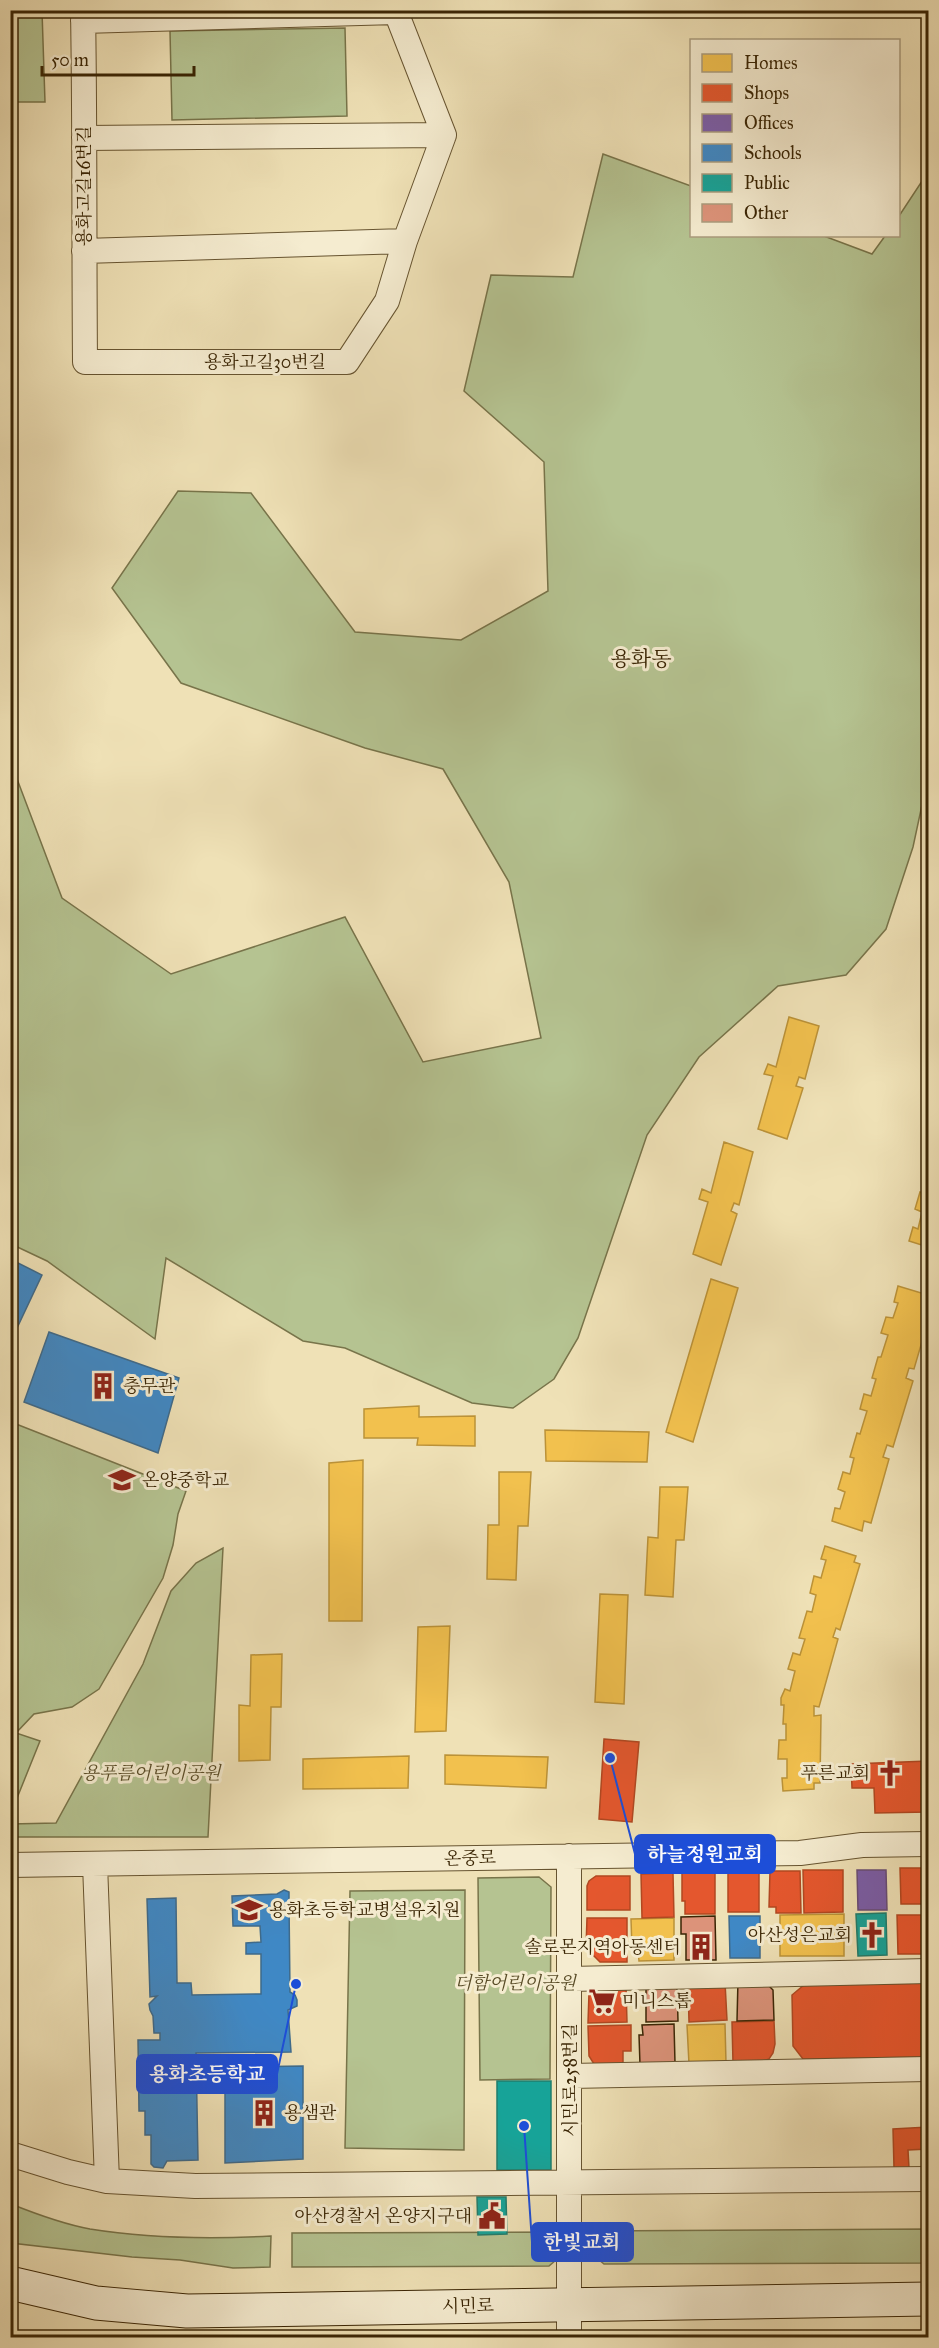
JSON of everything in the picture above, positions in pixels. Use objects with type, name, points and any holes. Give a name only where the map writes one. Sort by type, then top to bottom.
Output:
[{"type":"main road","name":"시민로","points":[[10,2283],[96,2303],[186,2311],[928,2299]]},
{"type":"street","points":[[83,16],[395,11],[444,135],[84,138]]},
{"type":"street","name":"용화고길16번길","points":[[83,16],[85,362]]},
{"type":"street","name":"용화고길30번길","points":[[85,362],[347,362],[387,302],[405,242],[444,135]]},
{"type":"street","points":[[84,250],[405,242]]},
{"type":"street","name":"온중로","points":[[10,1865],[800,1852],[862,1845],[928,1844]]},
{"type":"street","name":"시민로258번길","points":[[569,1856],[571,2304],[569,2337]]},
{"type":"street","points":[[94,1864],[107,2181]]},
{"type":"street","points":[[570,1979],[928,1971]]},
{"type":"street","points":[[570,2076],[928,2069]]},
{"type":"street","points":[[10,2154],[107,2181],[195,2186],[928,2179]]},
{"type":"green space","points":[[11,10],[42,11],[45,102],[11,102]]},
{"type":"green space","points":[[345,28],[347,116],[172,120],[170,31]]},
{"type":"green space","points":[[603,154],[690,186],[690,237],[827,237],[872,254],[884,237],[900,237],[900,214],[928,172],[928,777],[913,847],[886,929],[846,975],[778,986],[699,1057],[647,1135],[578,1338],[554,1379],[513,1408],[472,1403],[345,1348],[303,1341],[166,1258],[155,1339],[47,1261],[11,1244],[11,763],[62,898],[171,974],[345,917],[423,1062],[541,1038],[509,882],[443,769],[365,748],[181,683],[112,588],[178,491],[251,493],[355,632],[461,640],[548,591],[544,462],[464,391],[491,275],[573,277]]},
{"type":"green space","points":[[11,1422],[186,1491],[178,1514],[173,1545],[163,1578],[99,1689],[72,1707],[34,1714],[16,1733],[40,1741],[11,1813]]},
{"type":"green space","name":"용푸름어린이공원","points":[[223,1548],[208,1837],[11,1837],[11,1824],[56,1823],[143,1664],[171,1591],[196,1563]]},
{"type":"green space","name":"더함어린이공원","points":[[539,1877],[551,1887],[550,2079],[480,2080],[478,1878]]},
{"type":"green space","points":[[465,1890],[464,2150],[345,2148],[350,1891]]},
{"type":"green space","points":[[11,2204],[70,2224],[112,2232],[180,2237],[271,2236],[270,2267],[233,2268],[180,2260],[132,2257],[11,2243]]},
{"type":"green space","points":[[928,2229],[928,2263],[604,2264],[592,2254],[592,2231]]},
{"type":"green space","points":[[563,2232],[563,2254],[549,2266],[292,2267],[292,2233]]},
{"type":"building: Homes","points":[[789,1017],[819,1026],[805,1079],[799,1077],[796,1086],[803,1088],[787,1139],[758,1129],[773,1076],[764,1074],[768,1064],[776,1067]]},
{"type":"building: Homes","points":[[724,1142],[753,1152],[739,1205],[734,1203],[731,1211],[737,1214],[721,1265],[693,1254],[708,1202],[699,1199],[702,1189],[711,1193]]},
{"type":"building: Homes","points":[[928,1187],[928,1247],[909,1241],[913,1227],[918,1229],[922,1212],[915,1209],[920,1192],[927,1194]]},
{"type":"building: Homes","points":[[711,1279],[738,1288],[693,1442],[666,1432]]},
{"type":"building: Homes","points":[[898,1286],[928,1295],[928,1321],[914,1369],[909,1368],[906,1378],[913,1381],[893,1447],[887,1445],[883,1457],[889,1459],[871,1523],[864,1521],[862,1531],[832,1521],[835,1508],[840,1509],[845,1492],[838,1489],[843,1472],[850,1474],[854,1458],[850,1457],[867,1411],[860,1409],[864,1394],[871,1396],[876,1379],[872,1378],[888,1335],[881,1333],[886,1317],[893,1318],[898,1303],[894,1302]]},
{"type":"building: Homes","points":[[419,1406],[419,1417],[475,1416],[475,1446],[417,1445],[418,1438],[364,1438],[364,1409]]},
{"type":"building: Homes","points":[[545,1430],[649,1432],[647,1462],[546,1461]]},
{"type":"building: Homes","points":[[363,1460],[362,1621],[329,1621],[329,1463]]},
{"type":"building: Homes","points":[[499,1472],[531,1472],[528,1526],[518,1526],[516,1580],[487,1579],[488,1525],[499,1525]]},
{"type":"building: Homes","points":[[660,1487],[688,1487],[684,1540],[676,1540],[673,1597],[645,1595],[648,1537],[658,1538]]},
{"type":"building: Homes","points":[[825,1546],[856,1556],[854,1562],[860,1564],[840,1630],[836,1628],[833,1637],[838,1639],[819,1707],[814,1706],[814,1716],[821,1715],[820,1783],[814,1783],[814,1789],[783,1791],[782,1778],[787,1778],[787,1759],[778,1759],[779,1740],[786,1740],[786,1724],[783,1724],[784,1705],[781,1705],[781,1698],[785,1689],[790,1691],[795,1671],[788,1669],[793,1653],[800,1655],[805,1639],[799,1638],[807,1611],[812,1612],[816,1595],[810,1593],[814,1576],[821,1578],[826,1560],[821,1559]]},
{"type":"building: Homes","points":[[600,1594],[628,1595],[624,1704],[595,1702]]},
{"type":"building: Homes","points":[[450,1626],[446,1731],[415,1732],[418,1627]]},
{"type":"building: Homes","points":[[282,1654],[281,1707],[271,1707],[270,1760],[239,1761],[239,1705],[250,1706],[251,1655]]},
{"type":"building: Homes","points":[[445,1755],[548,1757],[546,1788],[445,1784]]},
{"type":"building: Homes","points":[[409,1756],[408,1788],[303,1789],[303,1759]]},
{"type":"building: Homes","points":[[844,1914],[844,1956],[780,1956],[780,1915]]},
{"type":"building: Homes","points":[[674,1918],[674,1960],[639,1961],[638,1949],[632,1949],[631,1919]]},
{"type":"building: Homes","points":[[725,2024],[726,2063],[689,2064],[687,2025]]},
{"type":"building: Shops","points":[[604,1739],[639,1742],[632,1822],[599,1819]]},
{"type":"building: Shops","points":[[928,1761],[928,1812],[875,1813],[874,1788],[852,1788],[851,1764]]},
{"type":"building: Shops","points":[[900,1868],[928,1868],[928,1904],[901,1904]]},
{"type":"building: Shops","points":[[728,1870],[759,1870],[759,1912],[728,1912]]},
{"type":"building: Shops","points":[[803,1870],[843,1870],[843,1912],[804,1913]]},
{"type":"building: Shops","points":[[715,1871],[715,1914],[685,1914],[685,1901],[682,1901],[682,1872]]},
{"type":"building: Shops","points":[[770,1871],[800,1871],[801,1913],[776,1913],[776,1907],[769,1907]]},
{"type":"building: Shops","points":[[673,1873],[674,1917],[642,1918],[641,1874]]},
{"type":"building: Shops","points":[[596,1876],[630,1876],[630,1910],[587,1910],[587,1886],[589,1881]]},
{"type":"building: Shops","points":[[897,1915],[928,1915],[928,1954],[898,1954]]},
{"type":"building: Shops","points":[[587,1918],[627,1918],[627,1962],[600,1962],[586,1948]]},
{"type":"building: Shops","points":[[725,1982],[727,2020],[689,2022],[688,1983]]},
{"type":"building: Shops","points":[[928,1983],[928,2057],[803,2059],[793,2046],[792,1995],[804,1985]]},
{"type":"building: Shops","points":[[626,1987],[627,2022],[588,2023],[589,1993],[593,1990]]},
{"type":"building: Shops","points":[[774,2021],[775,2044],[769,2059],[761,2062],[733,2063],[732,2022]]},
{"type":"building: Shops","points":[[631,2025],[631,2051],[623,2051],[623,2065],[594,2064],[589,2056],[588,2026]]},
{"type":"building: Shops","points":[[928,2127],[928,2149],[908,2150],[909,2168],[894,2168],[893,2129]]},
{"type":"building: Shops","points":[[10,2329],[34,2338],[10,2338]]},
{"type":"building: Offices","points":[[857,1870],[886,1870],[887,1910],[858,1910]]},
{"type":"building: Schools","points":[[10,1259],[42,1275],[17,1328],[10,1325]]},
{"type":"building: Schools","name":"충무관","points":[[49,1332],[179,1378],[158,1453],[24,1402]]},
{"type":"building: Schools","points":[[284,1890],[289,1892],[290,1992],[297,2000],[297,2006],[288,2010],[291,2052],[196,2053],[198,2160],[167,2161],[163,2168],[154,2167],[151,2164],[151,2135],[145,2135],[145,2111],[139,2111],[138,2040],[160,2040],[160,2033],[154,2033],[153,2016],[149,2004],[157,1996],[150,1997],[147,1899],[176,1898],[177,1983],[191,1983],[192,1995],[261,1994],[261,1954],[246,1954],[246,1943],[261,1942],[260,1926],[233,1926],[232,1896],[277,1894]]},
{"type":"building: Schools","points":[[729,1916],[760,1916],[760,1958],[730,1958]]},
{"type":"building: Schools","name":"용샘관","points":[[303,2066],[303,2159],[225,2163],[225,2067]]},
{"type":"building: Public","name":"아산성은교회","points":[[886,1913],[887,1955],[858,1956],[856,1914]]},
{"type":"building: Public","points":[[497,2081],[551,2081],[551,2170],[497,2170]]},
{"type":"building: Public","name":"아산경찰서 온양지구대","points":[[477,2197],[506,2197],[507,2234],[478,2235]]},
{"type":"building: Other","name":"솔로몬지역아동센터","points":[[715,1916],[716,1960],[686,1960],[686,1934],[681,1934],[681,1917]]},
{"type":"building: Other","points":[[762,1979],[773,1990],[774,2020],[737,2021],[738,1980]]},
{"type":"building: Other","points":[[646,1984],[677,1984],[678,2021],[646,2022]]},
{"type":"building: Other","points":[[674,2024],[675,2063],[640,2065],[639,2035],[643,2035],[642,2025]]},
{"type":"place","name":"충무관","points":[[103,1386]]},
{"type":"place","name":"온양중학교","points":[[122,1480]]},
{"type":"place","name":"하늘정원교회","points":[[610,1758]]},
{"type":"place","name":"푸른교회","points":[[890,1773]]},
{"type":"place","name":"용화초등학교병설유치원","points":[[249,1910]]},
{"type":"place","name":"아산성은교회","points":[[872,1935]]},
{"type":"place","name":"솔로몬지역아동센터","points":[[701,1947]]},
{"type":"place","name":"용화초등학교","points":[[296,1984]]},
{"type":"place","name":"미니스톱","points":[[602,2001]]},
{"type":"place","name":"용샘관","points":[[264,2113]]},
{"type":"place","name":"한빛교회","points":[[524,2126]]},
{"type":"place","name":"아산경찰서 온양지구대","points":[[492,2216]]},
{"type":"district","name":"용화동","points":[[641,659]]}]
